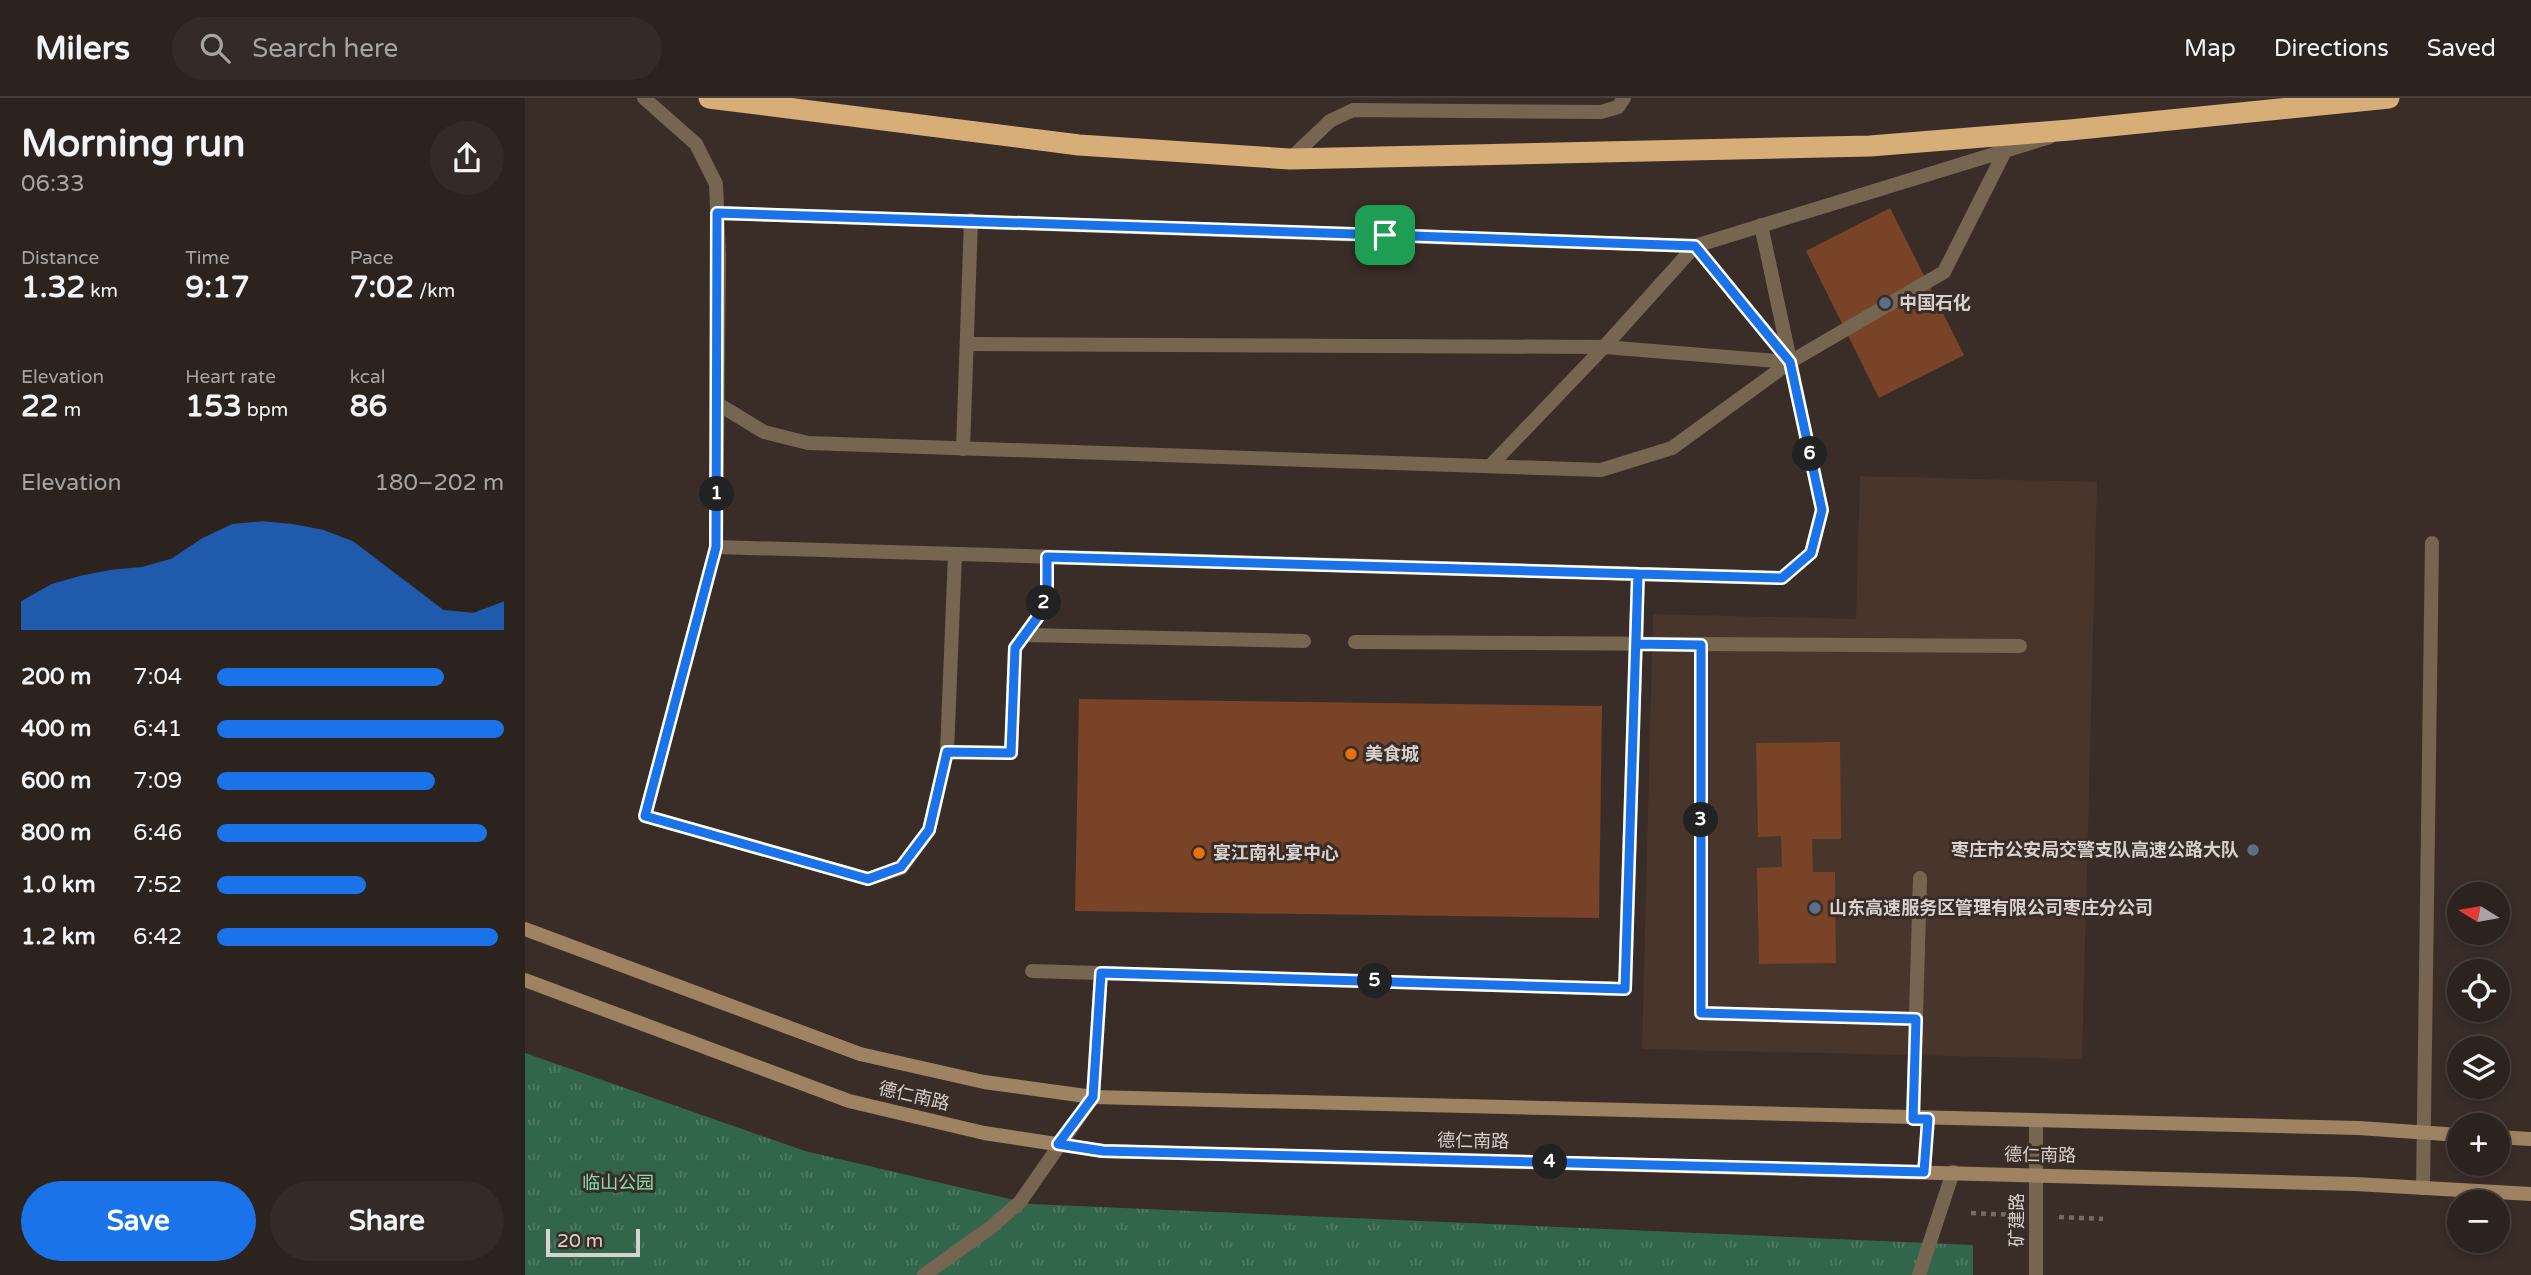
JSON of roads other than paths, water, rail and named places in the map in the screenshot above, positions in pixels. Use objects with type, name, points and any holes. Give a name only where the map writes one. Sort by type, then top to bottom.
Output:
[{"type":"highway","points":[[709,98],[1079,145],[1290,159],[1870,146],[2070,130],[2389,98]]},
{"type":"main road","name":"德仁南路","points":[[525,929],[860,1054],[984,1082],[1093,1097],[2359,1128],[2447,1134]]},
{"type":"main road","name":"德仁南路","points":[[525,980],[849,1101],[984,1133],[1103,1151],[2036,1174],[2531,1194]]},
{"type":"main road","points":[[2510,1138],[2531,1139]]},
{"type":"street","points":[[644,98],[696,144],[716,184],[718,404],[716,547],[645,816],[868,879],[901,867],[929,830],[947,752],[955,554]]},
{"type":"street","points":[[1290,159],[1330,121],[1353,110],[1601,112],[1618,107],[1624,98]]},
{"type":"street","points":[[717,213],[1695,246],[2004,153],[2070,130]]},
{"type":"street","points":[[718,404],[764,432],[808,443],[1601,470],[1672,448],[1790,362],[1944,272],[2004,153]]},
{"type":"street","points":[[963,449],[971,220]]},
{"type":"street","points":[[716,547],[1782,578],[1811,553],[1822,510],[1761,225]]},
{"type":"street","points":[[1695,246],[1790,362]]},
{"type":"street","points":[[1490,466],[1604,347],[1695,246]]},
{"type":"street","points":[[967,344],[1604,347],[1790,362]]},
{"type":"street","points":[[2424,1188],[2432,543]]},
{"type":"street","points":[[947,752],[1011,753],[1015,648],[1042,611],[1047,594],[1047,557]]},
{"type":"street","points":[[1032,971],[1625,989],[1638,574]]},
{"type":"street","points":[[1025,635],[1304,641]]},
{"type":"street","points":[[1355,642],[2020,646]]},
{"type":"street","points":[[1701,645],[1701,1013],[1916,1019]]},
{"type":"street","points":[[1913,1119],[1920,878]]},
{"type":"street","points":[[924,1275],[990,1228],[1020,1202],[1093,1097],[1101,973]]},
{"type":"street","name":"矿建路","points":[[2036,1122],[2036,1275]]},
{"type":"street","points":[[1919,1275],[1953,1172]]},
{"type":"place","name":"中国石化","points":[[1885,303]]},
{"type":"place","name":"美食城","points":[[1351,754]]},
{"type":"place","name":"枣庄市公安局交警支队高速公路大队","points":[[2253,850]]},
{"type":"place","name":"宴江南礼宴中心","points":[[1199,853]]},
{"type":"place","name":"山东高速服务区管理有限公司枣庄分公司","points":[[1815,908]]},
{"type":"park label","name":"临山公园","points":[[618,1183]]}]
